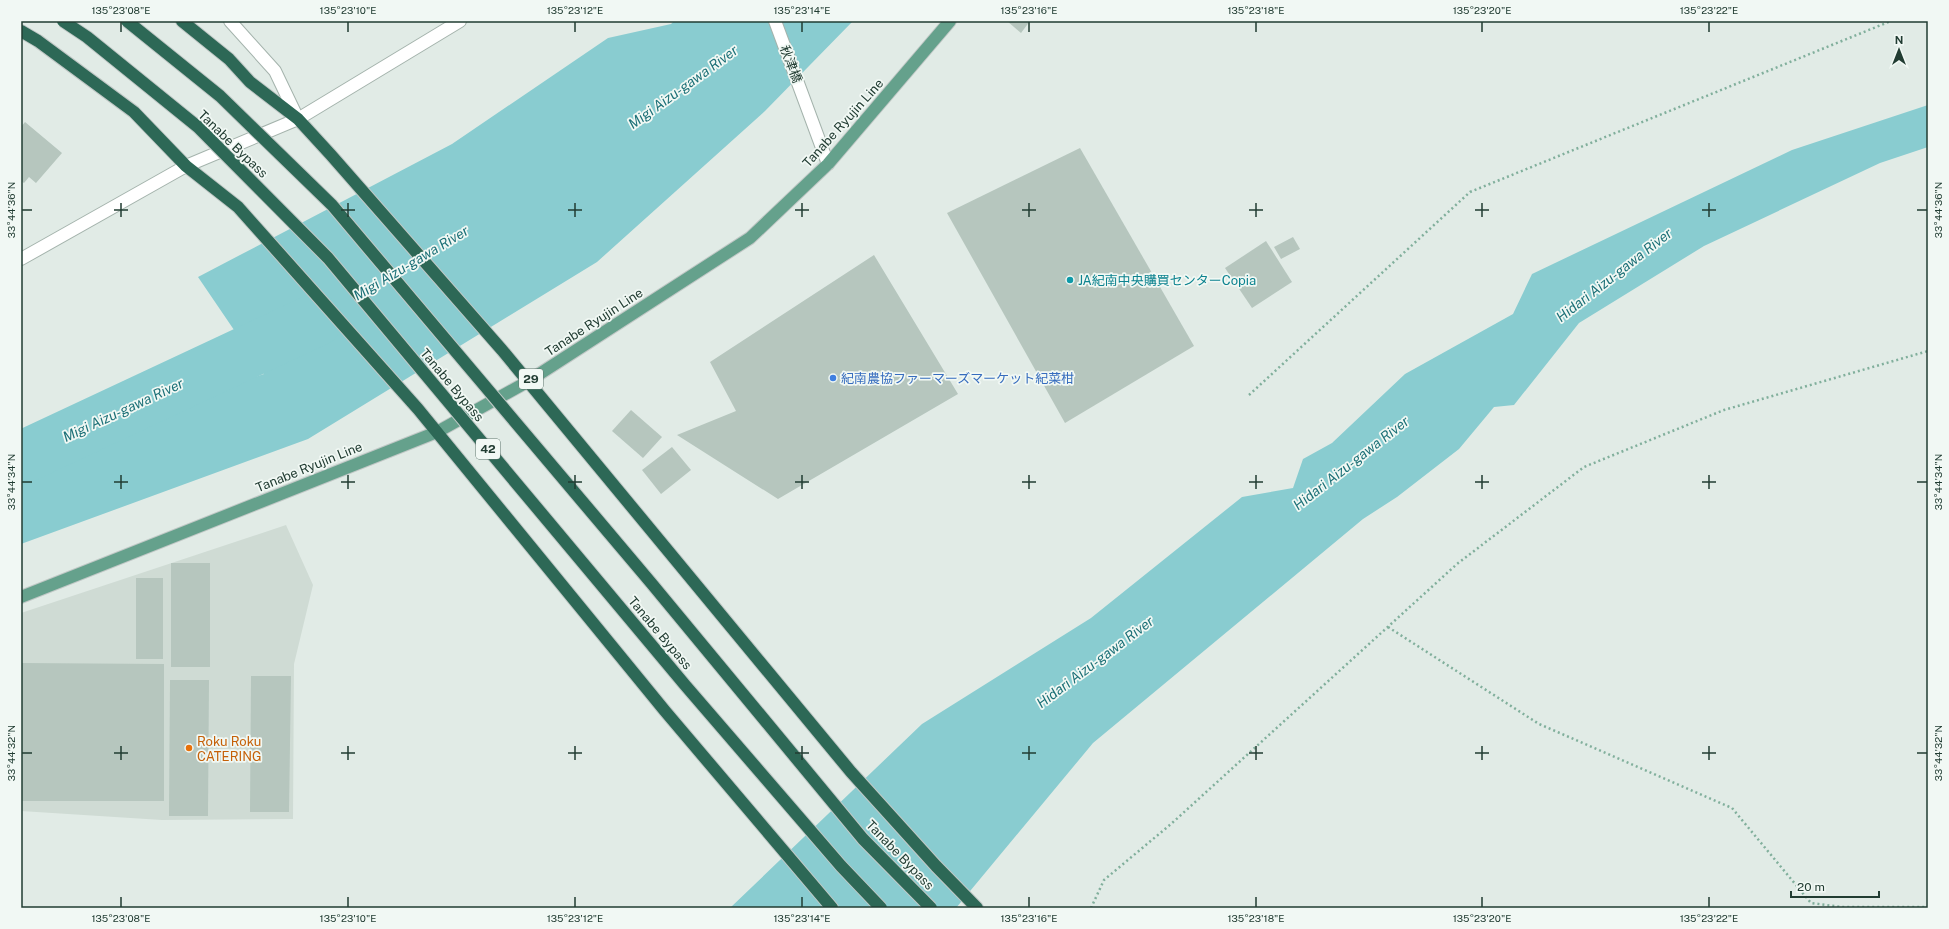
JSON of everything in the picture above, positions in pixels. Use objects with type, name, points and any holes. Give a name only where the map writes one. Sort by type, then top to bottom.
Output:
[{"type":"highway","name":"Tanabe Bypass","points":[[63,21],[87,37],[198,127],[328,258],[685,685],[841,866],[881,908]]},
{"type":"highway","name":"Tanabe Bypass","points":[[127,21],[220,96],[332,205],[642,572],[863,839],[931,908]]},
{"type":"highway","points":[[182,21],[228,59],[250,82],[298,119],[331,155],[502,350],[851,772],[936,866],[978,908]]},
{"type":"highway","points":[[21,31],[38,41],[134,112],[186,166],[238,207],[418,408],[665,711],[832,908]]},
{"type":"main road","name":"Tanabe Ryujin Line","points":[[21,597],[437,432],[527,382],[750,238],[828,164],[950,21]]},
{"type":"street","points":[[230,21],[276,71],[298,119]]},
{"type":"street","points":[[21,259],[186,166],[298,119],[460,21]]},
{"type":"street","name":"秋津橋","points":[[775,21],[828,164]]},
{"type":"path","points":[[1249,395],[1470,192],[1891,21]]},
{"type":"path","points":[[1091,908],[1104,880],[1171,824],[1457,564],[1584,467],[1724,410],[1928,351]]},
{"type":"path","points":[[1388,627],[1539,724],[1732,808],[1811,903],[1841,907],[1928,907]]},
{"type":"shaded area","points":[[286,525],[313,585],[294,664],[293,819],[162,820],[21,811],[21,613]]},
{"type":"water","points":[[674,21],[853,21],[765,111],[597,262],[308,439],[21,544],[21,452],[264,374],[198,277],[452,144],[608,38],[671,24]]},
{"type":"water","name":"Hidari Aizu-gawa River","points":[[1928,105],[1928,147],[1880,163],[1704,246],[1579,323],[1514,405],[1494,407],[1459,449],[1397,497],[1363,519],[1093,743],[956,908],[730,908],[922,724],[1091,618],[1242,497],[1293,488],[1303,459],[1332,443],[1405,374],[1513,314],[1532,274],[1792,150]]},
{"type":"building","points":[[1007,21],[1030,21],[1021,33]]},
{"type":"building","points":[[25,122],[62,153],[36,183],[29,177],[24,183],[21,181],[21,127]]},
{"type":"building","name":"JA紀南中央購買センターCopia","points":[[1080,148],[1194,346],[1065,423],[947,213]]},
{"type":"building","points":[[1293,237],[1300,249],[1281,259],[1274,247]]},
{"type":"building","points":[[1266,241],[1292,282],[1252,308],[1225,268]]},
{"type":"building","name":"紀南農協ファーマーズマーケット紀菜柑","points":[[874,255],[958,394],[778,499],[677,435],[736,411],[710,362]]},
{"type":"building","points":[[631,410],[662,437],[643,458],[612,431]]},
{"type":"building","points":[[672,447],[691,470],[661,494],[642,470]]},
{"type":"building","points":[[171,563],[210,563],[210,667],[171,667]]},
{"type":"building","points":[[136,578],[163,578],[163,659],[136,659]]},
{"type":"building","points":[[22,663],[164,664],[164,801],[22,801]]},
{"type":"building","points":[[251,676],[291,676],[289,812],[250,812]]},
{"type":"building","name":"Roku Roku CATERING","points":[[170,680],[209,680],[208,816],[169,816]]},
{"type":"waterway","name":"Migi Aizu-gawa River","points":[[21,458],[316,320]]},
{"type":"place","name":"JA紀南中央購買センターCopia","points":[[1070,280]]},
{"type":"place","name":"紀南農協ファーマーズマーケット紀菜柑","points":[[833,378]]},
{"type":"place","name":"Roku Roku CATERING","points":[[189,748]]}]
